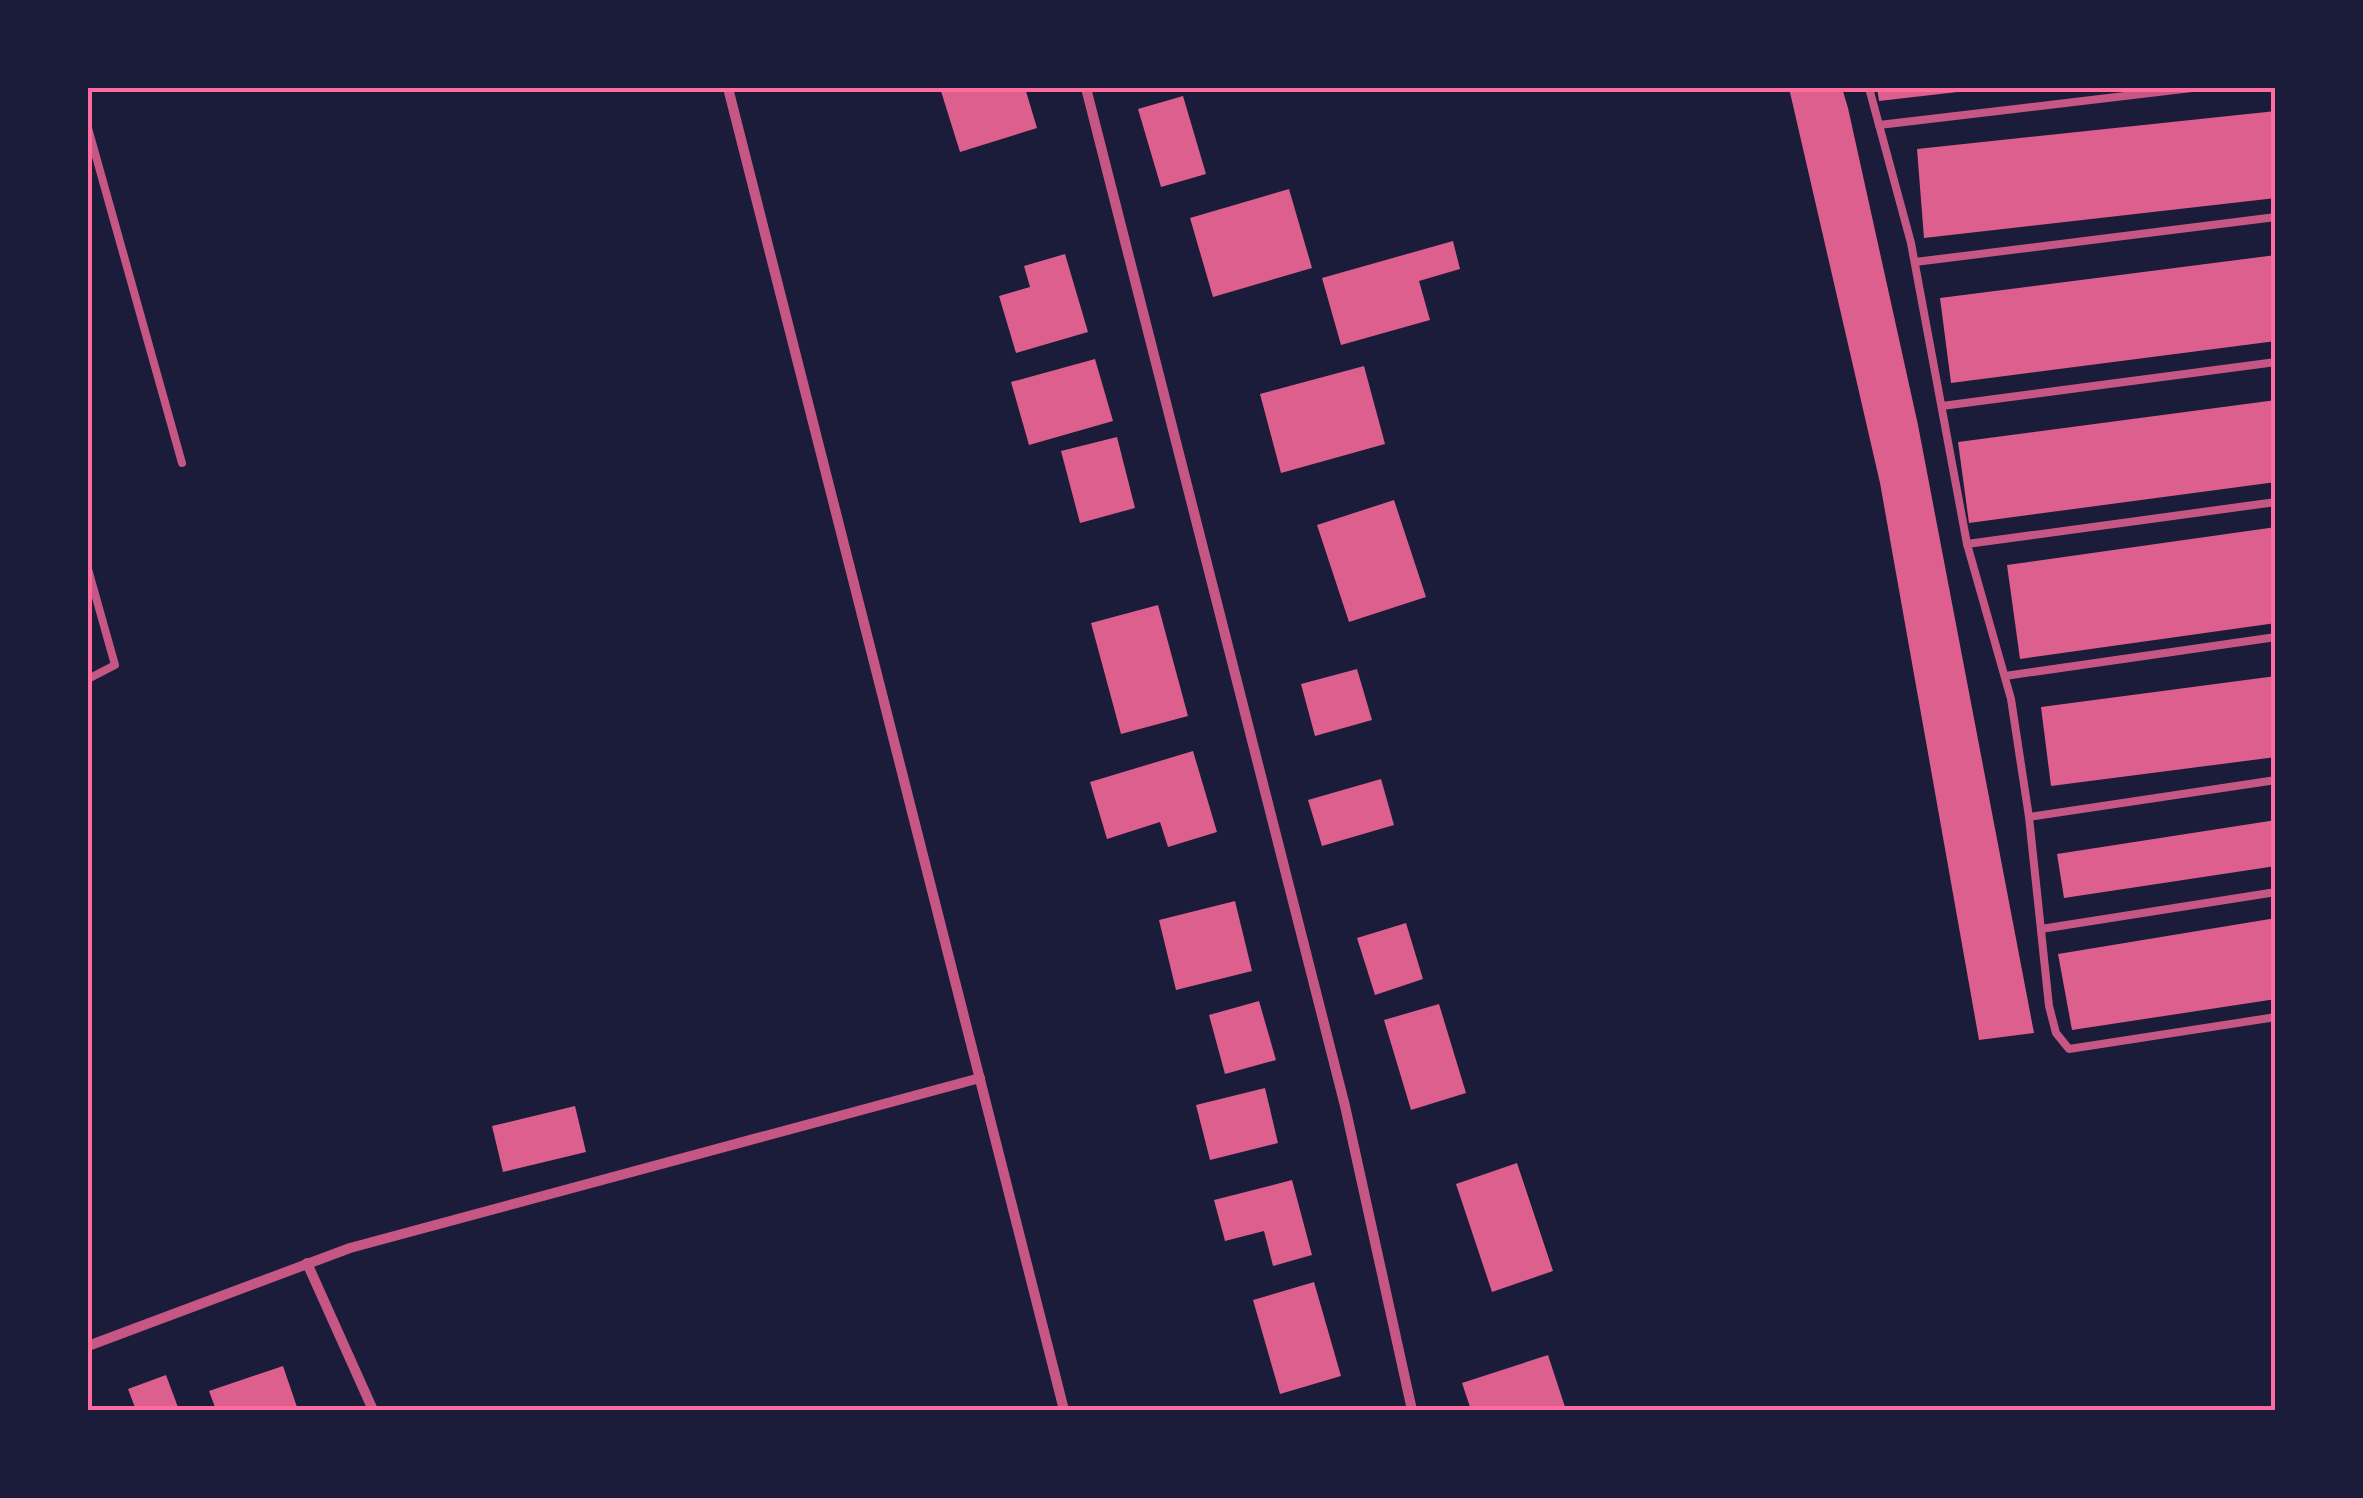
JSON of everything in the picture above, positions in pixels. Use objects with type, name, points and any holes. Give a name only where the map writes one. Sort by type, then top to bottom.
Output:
[{"type":"street","points":[[728,88],[1064,1410]]},
{"type":"street","points":[[1086,88],[1345,1106],[1412,1410]]},
{"type":"street","points":[[88,1346],[350,1248],[980,1078]]},
{"type":"street","points":[[307,1264],[373,1410]]},
{"type":"lane","points":[[1869,88],[1914,262],[1967,544],[2005,676],[2028,816],[2048,1006],[2056,1032],[2070,1049],[2276,1017]]},
{"type":"lane","points":[[1879,126],[2192,88]]},
{"type":"lane","points":[[88,128],[182,463]]},
{"type":"lane","points":[[1914,262],[2276,216]]},
{"type":"lane","points":[[1942,406],[2276,362]]},
{"type":"lane","points":[[1967,544],[2276,502]]},
{"type":"lane","points":[[88,568],[115,665],[88,678]]},
{"type":"lane","points":[[2005,676],[2276,638]]},
{"type":"lane","points":[[2028,816],[2276,780]]},
{"type":"lane","points":[[2041,930],[2276,892]]},
{"type":"building","points":[[940,88],[1025,88],[1037,128],[960,152]]},
{"type":"building","points":[[1789,88],[1842,88],[1848,108],[1918,425],[2034,1033],[1979,1040],[1880,483]]},
{"type":"building","points":[[1877,88],[1975,88],[1975,90],[1879,101]]},
{"type":"building","points":[[1183,96],[1206,174],[1161,187],[1138,109]]},
{"type":"building","points":[[2276,111],[2276,198],[1924,238],[1917,149]]},
{"type":"building","points":[[1289,189],[1312,268],[1213,297],[1190,218]]},
{"type":"building","points":[[1453,241],[1460,269],[1419,281],[1430,320],[1341,345],[1322,278]]},
{"type":"building","points":[[1065,254],[1088,332],[1016,353],[999,296],[1030,287],[1024,266]]},
{"type":"building","points":[[2276,255],[2276,341],[1951,383],[1940,298]]},
{"type":"building","points":[[1095,359],[1113,421],[1029,445],[1011,382]]},
{"type":"building","points":[[1364,366],[1385,444],[1281,473],[1260,394]]},
{"type":"building","points":[[2276,400],[2276,482],[1969,523],[1958,442]]},
{"type":"building","points":[[1117,437],[1135,508],[1080,523],[1061,451]]},
{"type":"building","points":[[1394,500],[1426,597],[1349,622],[1317,525]]},
{"type":"building","points":[[2276,527],[2276,623],[2020,659],[2007,565]]},
{"type":"building","points":[[1158,605],[1188,716],[1121,734],[1091,623]]},
{"type":"building","points":[[1357,669],[1372,720],[1315,736],[1301,684]]},
{"type":"building","points":[[2276,676],[2276,757],[2051,786],[2041,707]]},
{"type":"building","points":[[1193,751],[1217,832],[1168,847],[1160,822],[1107,839],[1090,782]]},
{"type":"building","points":[[1381,779],[1394,825],[1322,846],[1308,800]]},
{"type":"building","points":[[2276,820],[2276,866],[2064,898],[2057,854]]},
{"type":"building","points":[[1235,901],[1252,971],[1176,990],[1159,920]]},
{"type":"building","points":[[2276,918],[2276,999],[2072,1030],[2058,954]]},
{"type":"building","points":[[1406,923],[1423,979],[1375,995],[1357,938]]},
{"type":"building","points":[[1259,1001],[1276,1060],[1225,1074],[1209,1015]]},
{"type":"building","points":[[1439,1004],[1466,1093],[1411,1110],[1384,1020]]},
{"type":"building","points":[[1265,1088],[1278,1143],[1210,1160],[1196,1105]]},
{"type":"building","points":[[575,1106],[586,1152],[503,1172],[492,1126]]},
{"type":"building","points":[[1517,1163],[1553,1271],[1492,1292],[1456,1184]]},
{"type":"building","points":[[1292,1180],[1312,1255],[1273,1266],[1264,1231],[1225,1241],[1214,1200]]},
{"type":"building","points":[[1314,1282],[1341,1376],[1280,1394],[1253,1300]]},
{"type":"building","points":[[1548,1355],[1566,1410],[1471,1410],[1462,1383]]},
{"type":"building","points":[[283,1366],[298,1410],[216,1410],[209,1391]]},
{"type":"building","points":[[166,1375],[179,1410],[136,1410],[128,1389]]}]
